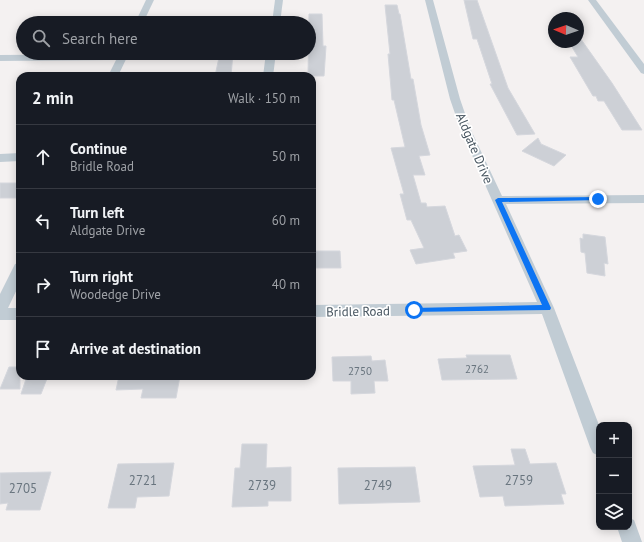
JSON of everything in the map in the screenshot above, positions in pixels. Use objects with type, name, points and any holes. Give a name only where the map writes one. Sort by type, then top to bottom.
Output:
[{"type":"street","points":[[142,16],[150,0]]},
{"type":"street","points":[[277,16],[279,0]]},
{"type":"street","name":"Aldgate Drive","points":[[429,0],[459,113],[547,308],[596,439]]},
{"type":"street","points":[[592,0],[644,71]]},
{"type":"street","points":[[0,58],[16,58]]},
{"type":"street","points":[[115,72],[121,60]]},
{"type":"street","points":[[269,72],[270,60]]},
{"type":"street","points":[[0,158],[16,157]]},
{"type":"street","points":[[498,200],[644,199]]},
{"type":"street","points":[[0,309],[16,276]]},
{"type":"street","name":"Bridle Road","points":[[316,311],[547,308]]},
{"type":"street","points":[[0,314],[16,314]]},
{"type":"street","points":[[628,530],[632,542]]},
{"type":"building","points":[[464,0],[477,0],[508,88],[535,134],[517,135],[490,84],[492,84],[477,39],[473,39]]},
{"type":"building","points":[[385,5],[397,5],[400,14],[411,79],[413,79],[421,125],[430,155],[419,156],[425,175],[413,175],[421,203],[426,203],[427,207],[445,206],[455,236],[459,235],[467,251],[453,253],[455,258],[416,264],[410,250],[424,248],[411,220],[407,220],[400,194],[404,194],[391,148],[405,147],[394,100],[392,100],[388,54],[390,54]]},
{"type":"building","points":[[309,14],[322,14],[323,46],[326,46],[324,76],[316,76],[316,72],[308,72],[308,60],[316,60],[316,16],[309,16]]},
{"type":"building","points":[[584,43],[612,83],[642,130],[622,130],[604,101],[598,101],[596,96],[593,96],[570,57],[578,57],[573,48],[584,48]]},
{"type":"building","points":[[218,60],[232,60],[231,72],[216,72]]},
{"type":"building","points":[[538,138],[541,144],[566,155],[554,166],[522,151]]},
{"type":"building","points":[[0,183],[16,183],[16,198],[0,198]]},
{"type":"building","points":[[583,234],[605,237],[608,264],[604,263],[605,276],[587,273],[585,253],[581,252],[580,238],[583,239]]},
{"type":"building","points":[[316,251],[340,251],[341,268],[316,268]]},
{"type":"building","points":[[466,355],[510,355],[517,379],[442,380],[438,359],[467,358]]},
{"type":"building","points":[[371,356],[372,361],[385,360],[388,381],[374,381],[375,393],[351,394],[351,381],[333,381],[332,357]]},
{"type":"building","points":[[9,367],[16,367],[16,380],[20,380],[20,389],[0,389]]},
{"type":"building","points":[[26,380],[46,380],[41,394],[21,394]]},
{"type":"building","points":[[118,380],[179,380],[176,398],[141,398],[143,389],[116,390]]},
{"type":"building","points":[[242,444],[267,444],[266,468],[291,467],[291,501],[268,501],[268,506],[232,507],[235,468],[240,468]]},
{"type":"building","points":[[511,449],[525,449],[530,464],[556,463],[566,494],[561,494],[564,504],[505,506],[503,496],[480,497],[473,466],[515,465]]},
{"type":"building","points":[[174,463],[169,496],[137,497],[135,508],[108,508],[118,464]]},
{"type":"building","points":[[415,467],[420,502],[339,504],[338,468]]},
{"type":"building","points":[[51,472],[40,510],[6,510],[8,503],[0,504],[0,473]]},
{"type":"route","points":[[414,310],[547,308],[498,200],[598,199]]}]
